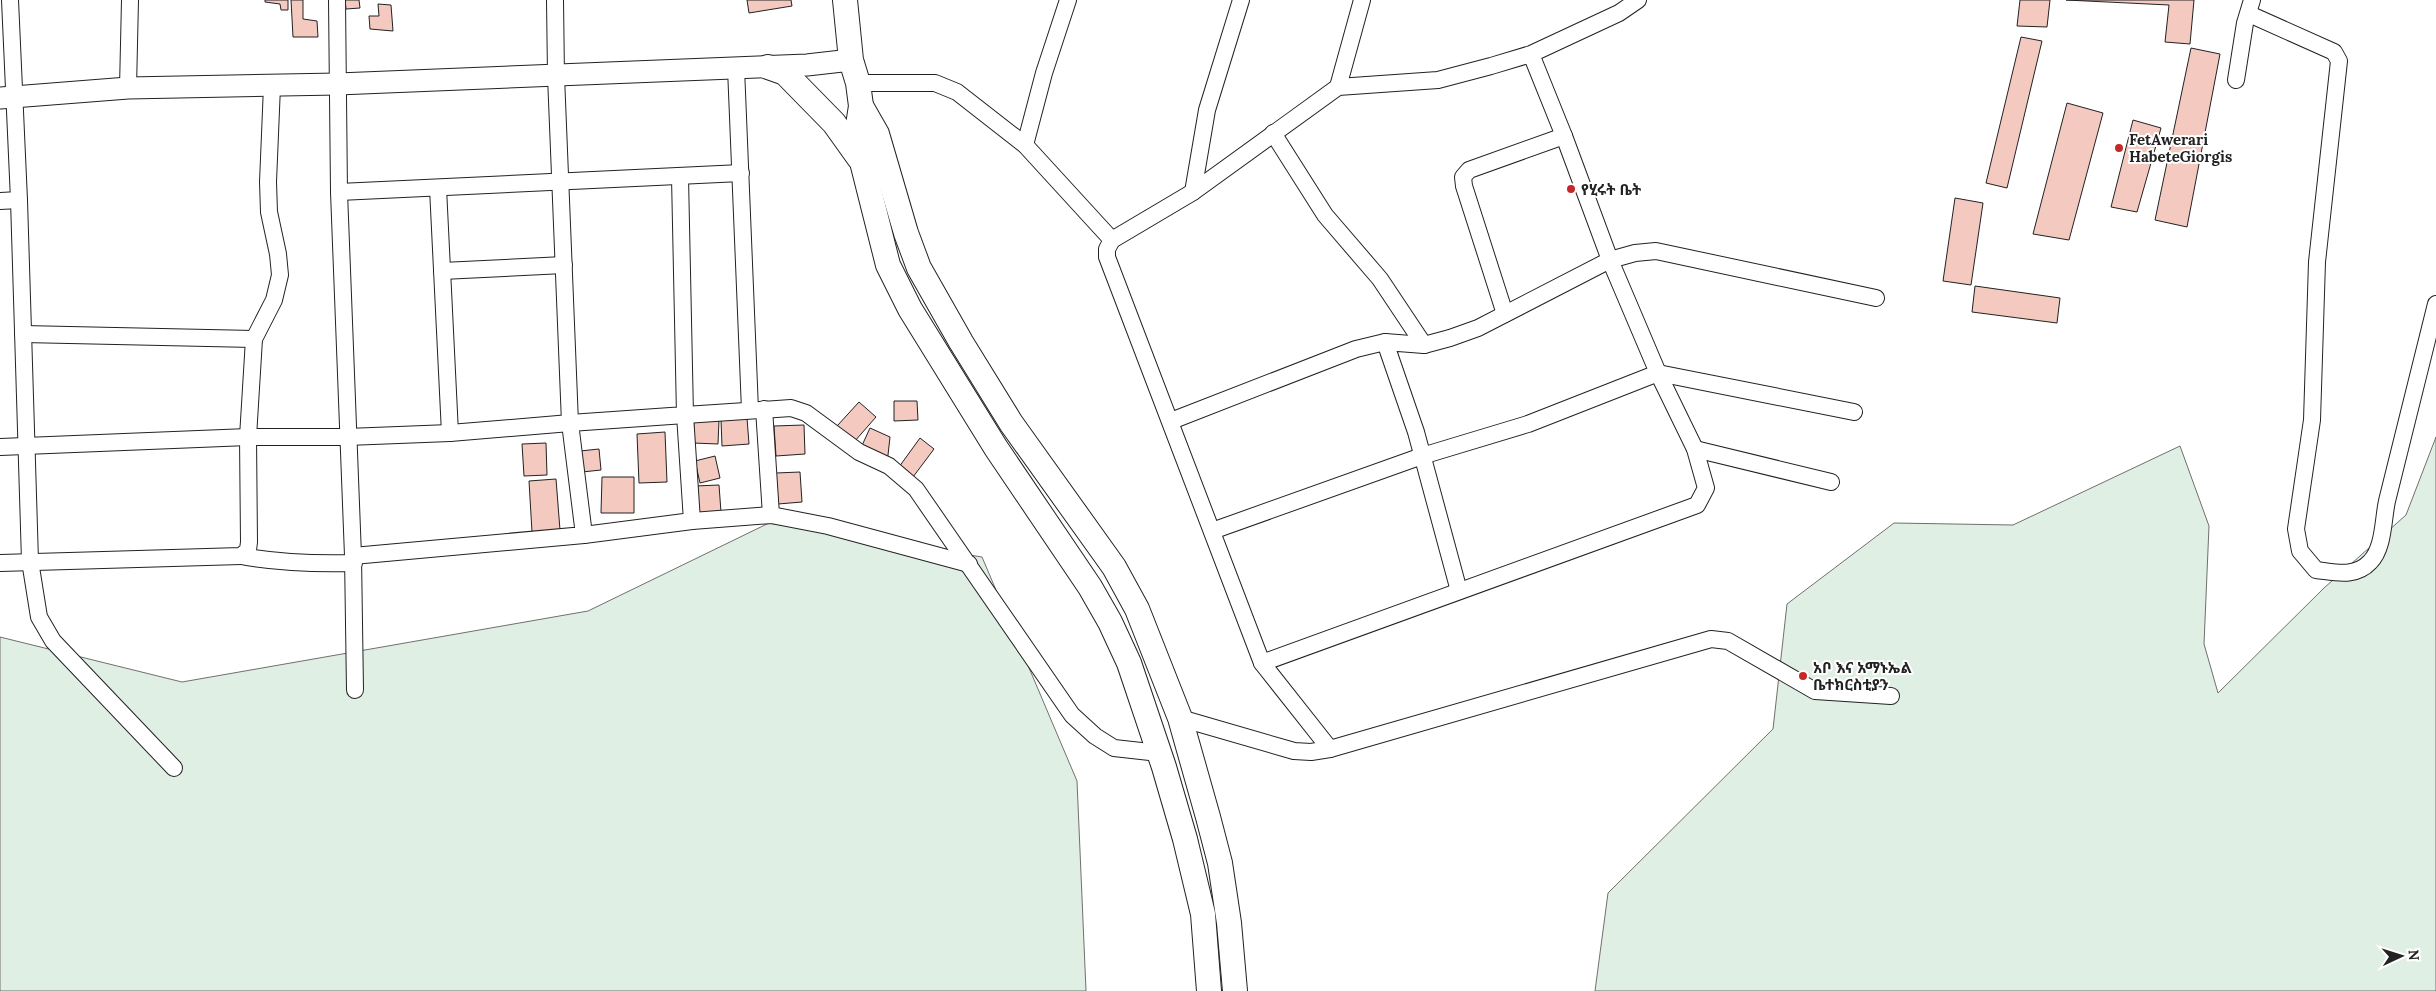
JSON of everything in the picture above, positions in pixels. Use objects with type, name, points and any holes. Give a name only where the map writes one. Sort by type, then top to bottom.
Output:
[{"type":"main road","points":[[845,0],[851,60],[858,83],[861,106],[856,138],[888,265],[910,309],[996,448],[1090,587],[1110,622],[1129,663],[1162,760],[1185,839],[1202,914],[1209,991]]},
{"type":"main road","points":[[768,67],[785,74],[792,80],[834,123],[860,159]]},
{"type":"main road","points":[[861,106],[877,134],[906,233],[919,268],[961,342],[1011,423],[1114,567],[1137,609],[1180,718],[1220,863],[1236,991]]},
{"type":"main road","points":[[1051,528],[1075,510]]},
{"type":"street","points":[[10,0],[7,97],[19,200],[30,561],[39,617],[53,641],[174,768]]},
{"type":"street","points":[[128,88],[130,0]]},
{"type":"street","points":[[337,0],[339,192],[353,559],[354,690]]},
{"type":"street","points":[[555,0],[556,76],[570,423],[584,535]]},
{"type":"street","points":[[1025,145],[1044,73],[1068,0]]},
{"type":"street","points":[[1193,192],[1207,110],[1241,0]]},
{"type":"street","points":[[1338,87],[1362,0]]},
{"type":"street","points":[[1330,749],[1262,664],[1107,257],[1107,248],[1112,240],[1193,192],[1338,87],[1438,80],[1531,54],[1620,13],[1638,0]]},
{"type":"street","points":[[2236,80],[2251,7],[2334,52],[2339,61],[2317,262],[2312,420],[2296,528],[2300,551],[2316,570],[2347,574],[2359,570],[2377,554],[2385,509],[2436,304]]},
{"type":"street","points":[[1262,664],[1697,505],[1706,488],[1695,449],[1658,373],[1610,260],[1531,54]]},
{"type":"street","points":[[7,97],[128,88],[338,84],[807,66],[851,60]]},
{"type":"street","points":[[736,68],[757,409],[771,516]]},
{"type":"street","points":[[858,83],[935,84],[957,92],[1025,145],[1112,240]]},
{"type":"street","points":[[241,556],[248,550],[250,542],[248,437],[254,339],[274,300],[280,275],[278,254],[269,212],[268,182],[272,86]]},
{"type":"street","points":[[1273,133],[1325,215],[1380,279],[1424,346]]},
{"type":"street","points":[[1505,314],[1464,186],[1463,177],[1469,170],[1564,136]]},
{"type":"street","points":[[339,192],[561,180],[680,177],[741,173]]},
{"type":"street","points":[[680,177],[685,415],[692,521]]},
{"type":"street","points":[[438,188],[450,433]]},
{"type":"street","points":[[0,201],[19,200]]},
{"type":"street","points":[[1170,421],[1356,349],[1385,342],[1424,346],[1478,328],[1610,260],[1635,253],[1656,251],[1876,298]]},
{"type":"street","points":[[442,271],[564,265]]},
{"type":"street","points":[[23,334],[254,339]]},
{"type":"street","points":[[1385,342],[1416,432],[1459,591]]},
{"type":"street","points":[[1212,531],[1422,456],[1528,424],[1658,373],[1854,412]]},
{"type":"street","points":[[0,447],[248,437],[347,437],[450,433],[791,408],[806,413],[859,452],[890,466],[916,489],[1072,715],[1096,736],[1114,748],[1162,760]]},
{"type":"street","points":[[1695,449],[1831,482]]},
{"type":"street","points":[[0,563],[241,556],[304,564],[584,535],[692,521],[771,516],[828,526],[969,564]]},
{"type":"street","points":[[1180,718],[1294,751],[1311,752],[1330,749],[1711,639],[1728,641],[1815,691],[1891,696]]},
{"type":"green space","points":[[2436,437],[2436,991],[1595,991],[1608,893],[1773,729],[1787,604],[1894,523],[2013,525],[2180,446],[2209,526],[2204,644],[2218,693],[2324,588],[2406,515]]},
{"type":"green space","points":[[769,523],[982,557],[1077,781],[1086,991],[0,991],[0,637],[182,682],[588,611]]},
{"type":"building","points":[[265,0],[288,0],[288,10],[281,10],[280,4],[265,2]]},
{"type":"building","points":[[291,0],[303,0],[303,19],[317,21],[318,37],[293,37]]},
{"type":"building","points":[[345,0],[359,0],[360,8],[346,9]]},
{"type":"building","points":[[747,0],[791,0],[792,6],[749,13]]},
{"type":"building","points":[[2020,0],[2050,0],[2047,27],[2017,26]]},
{"type":"building","points":[[2066,0],[2194,0],[2190,44],[2165,42],[2169,5]]},
{"type":"building","points":[[378,4],[391,5],[393,31],[370,29],[369,16],[379,16]]},
{"type":"building","points":[[2021,37],[2042,41],[2007,188],[1986,183]]},
{"type":"building","name":"FetAwerari HabeteGiorgis","points":[[2191,48],[2220,54],[2187,227],[2155,220]]},
{"type":"building","name":"FetAwerari HabeteGiorgis","points":[[2067,103],[2103,113],[2069,240],[2033,234]]},
{"type":"building","points":[[2133,120],[2161,128],[2137,212],[2111,207]]},
{"type":"building","points":[[1955,198],[1983,203],[1971,285],[1943,281]]},
{"type":"building","points":[[1975,286],[2060,298],[2057,323],[1972,312]]},
{"type":"building","points":[[894,401],[917,401],[918,420],[894,421]]},
{"type":"building","points":[[859,402],[876,417],[854,442],[837,426]]},
{"type":"building","points":[[747,418],[749,444],[722,446],[721,420]]},
{"type":"building","points":[[694,419],[719,420],[718,444],[693,443]]},
{"type":"building","points":[[804,425],[805,454],[776,456],[774,426]]},
{"type":"building","points":[[870,428],[890,437],[887,464],[859,452]]},
{"type":"building","points":[[665,432],[667,482],[639,483],[637,434]]},
{"type":"building","points":[[920,438],[934,449],[913,477],[899,467]]},
{"type":"building","points":[[546,443],[547,475],[524,476],[522,444]]},
{"type":"building","points":[[599,449],[601,470],[582,472],[580,451]]},
{"type":"building","points":[[715,456],[720,478],[700,483],[695,461]]},
{"type":"building","points":[[800,472],[802,502],[778,504],[776,473]]},
{"type":"building","points":[[602,477],[634,477],[634,513],[601,513]]},
{"type":"building","points":[[556,479],[560,530],[532,532],[529,481]]},
{"type":"building","points":[[719,485],[721,512],[696,514],[695,486]]},
{"type":"place","name":"FetAwerari HabeteGiorgis","points":[[2119,148]]},
{"type":"place","name":"የሂሩት ቤት","points":[[1571,189]]},
{"type":"place","name":"አቦ እና አማኑኤል ቤተክርስቲያን","points":[[1803,676]]}]
